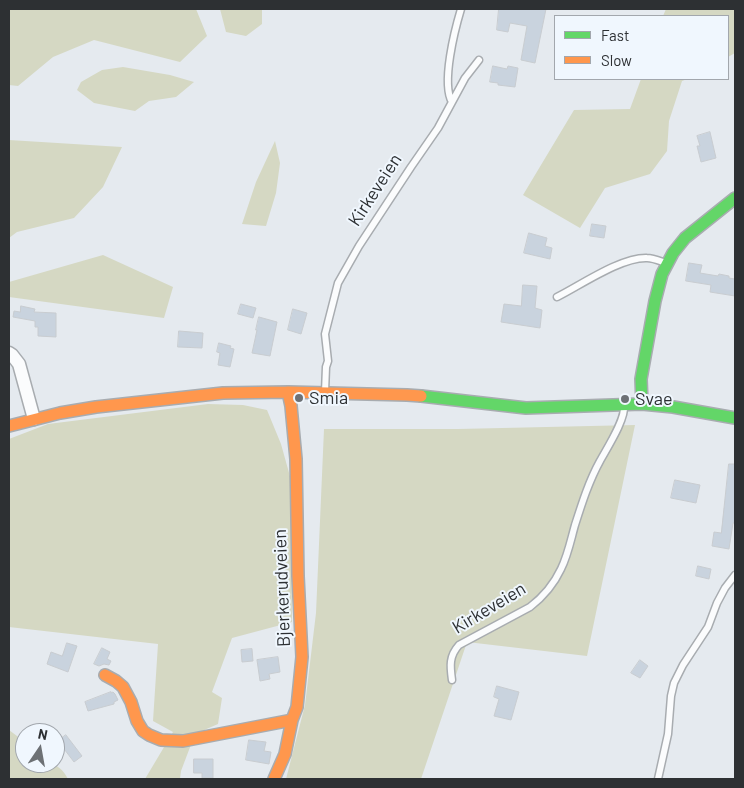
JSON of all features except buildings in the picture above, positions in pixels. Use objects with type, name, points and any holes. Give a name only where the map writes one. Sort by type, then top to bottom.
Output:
[{"type":"street","points":[[642,404],[641,379],[655,300],[662,274],[685,238],[735,198]]},
{"type":"street","points":[[9,353],[19,364],[34,419]]},
{"type":"street","points":[[9,426],[60,413],[96,407],[223,393],[288,392],[407,395],[526,408],[642,404],[673,407],[735,418]]},
{"type":"street","name":"Bjerkerudveien","points":[[274,779],[285,754],[296,708],[302,657],[298,576],[296,459],[288,392]]},
{"type":"street","points":[[105,675],[123,687],[143,731],[149,736],[161,740],[183,741],[292,720]]},
{"type":"lane","points":[[452,102],[448,89],[449,62],[461,9]]},
{"type":"lane","name":"Kirkeveien","points":[[325,393],[328,361],[325,334],[338,283],[359,246],[438,128],[465,78],[479,60]]},
{"type":"lane","points":[[557,297],[625,262],[645,258],[667,264]]},
{"type":"lane","name":"Kirkeveien","points":[[452,680],[450,661],[458,645],[530,607],[552,585],[563,564],[593,476],[625,411],[624,404]]},
{"type":"lane","points":[[658,779],[668,734],[674,683],[683,665],[708,627],[717,603],[735,574]]},
{"type":"green space","points":[[9,9],[196,9],[207,36],[180,62],[94,40],[53,57],[18,86],[9,85]]},
{"type":"green space","points":[[220,9],[262,9],[262,24],[246,36],[226,32]]},
{"type":"green space","points":[[666,9],[735,9],[735,53],[729,56],[729,15],[663,15]]},
{"type":"green space","points":[[123,67],[170,75],[194,82],[176,97],[149,101],[135,111],[94,103],[77,90],[81,82],[102,70]]},
{"type":"green space","points":[[641,80],[684,80],[682,81],[669,121],[667,151],[650,174],[605,188],[580,228],[523,195],[574,110],[630,109]]},
{"type":"green space","points":[[9,140],[122,147],[103,187],[74,218],[17,232],[9,238]]},
{"type":"green space","points":[[275,141],[280,163],[276,193],[266,226],[242,224],[256,182]]},
{"type":"green space","points":[[103,255],[173,287],[164,318],[9,297],[9,282]]},
{"type":"green space","points":[[208,404],[243,405],[267,410],[281,444],[291,480],[292,622],[232,638],[212,692],[222,698],[218,724],[195,734],[181,771],[180,779],[145,779],[173,732],[153,721],[158,644],[9,627],[9,439],[48,424]]},
{"type":"green space","points":[[635,425],[587,656],[467,642],[421,779],[286,779],[305,705],[316,613],[324,429],[458,429]]},
{"type":"green space","points":[[9,730],[15,734],[15,773],[64,773],[68,779],[9,779]]},
{"type":"traffic: fast","points":[[642,404],[641,379],[655,301],[662,274],[673,253],[685,238],[735,198]]},
{"type":"traffic: fast","points":[[421,396],[526,408],[642,404],[673,407],[735,418]]},
{"type":"traffic: slow","points":[[9,426],[60,413],[96,407],[223,393],[288,392],[421,396]]},
{"type":"traffic: slow","points":[[274,779],[285,754],[292,720],[297,707],[302,657],[298,576],[296,459],[288,392]]},
{"type":"traffic: slow","points":[[105,675],[123,687],[143,731],[161,740],[183,741],[292,720]]},
{"type":"place","name":"Smia","points":[[299,398]]},
{"type":"place","name":"Svae","points":[[625,399]]}]
